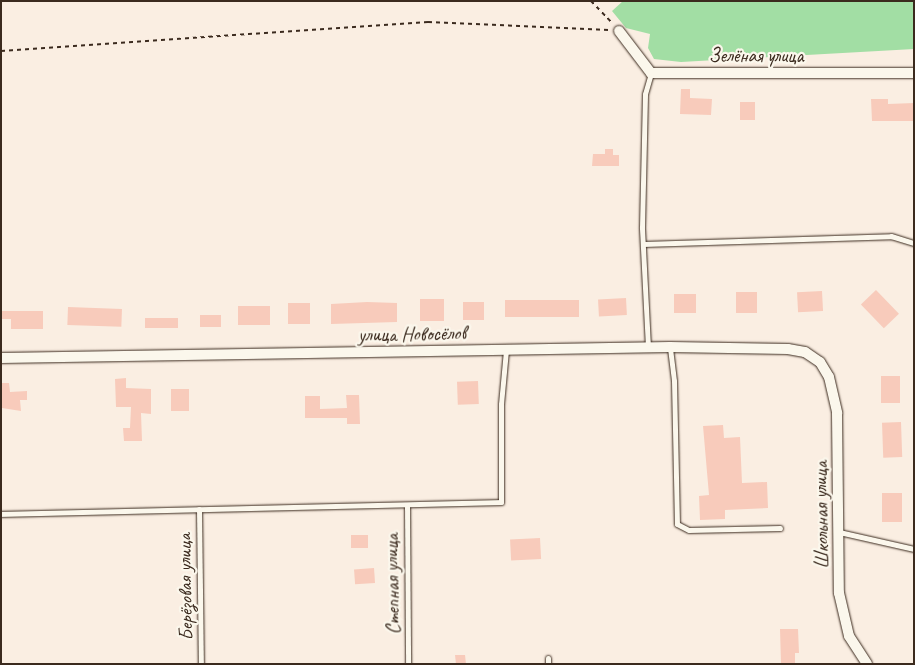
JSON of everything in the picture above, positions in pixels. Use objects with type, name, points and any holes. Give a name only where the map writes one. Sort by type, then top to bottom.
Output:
[{"type":"street","points":[[619,31],[650,73]]},
{"type":"street","name":"Зелёная улица","points":[[650,73],[914,73]]},
{"type":"street","name":"улица Новосёлов","points":[[1,358],[670,347],[788,349],[805,352],[820,362]]},
{"type":"street","name":"Школьная улица","points":[[820,362],[829,377],[837,412],[839,593],[849,636],[867,664]]},
{"type":"lane","points":[[648,347],[643,244],[645,94],[650,73]]},
{"type":"lane","points":[[643,244],[891,236],[914,243]]},
{"type":"lane","points":[[670,347],[674,381],[677,524],[689,530],[780,528]]},
{"type":"lane","points":[[1,514],[501,502],[501,404],[506,350]]},
{"type":"lane","name":"Степная улица","points":[[407,505],[408,664]]},
{"type":"lane","name":"Берёзовая улица","points":[[199,509],[201,664]]},
{"type":"lane","points":[[838,532],[914,549]]},
{"type":"path","points":[[591,1],[619,31]]},
{"type":"path","points":[[1,51],[428,22],[619,31]]},
{"type":"green space","points":[[623,1],[914,1],[914,49],[681,62],[654,59],[648,48],[650,34],[626,28],[612,11]]},
{"type":"building","points":[[681,89],[690,89],[690,98],[712,99],[711,115],[680,114]]},
{"type":"building","points":[[871,99],[888,99],[888,104],[914,103],[914,121],[872,121]]},
{"type":"building","points":[[740,102],[755,102],[755,120],[740,120]]},
{"type":"building","points":[[605,149],[613,149],[613,155],[619,155],[619,166],[592,166],[593,154],[605,154]]},
{"type":"building","points":[[876,290],[899,314],[884,328],[861,305]]},
{"type":"building","points":[[822,291],[823,311],[798,312],[797,292]]},
{"type":"building","points":[[736,292],[757,292],[757,313],[736,313]]},
{"type":"building","points":[[674,294],[696,294],[696,313],[674,313]]},
{"type":"building","points":[[626,298],[627,315],[599,316],[598,299]]},
{"type":"building","points":[[420,299],[444,299],[444,321],[420,321]]},
{"type":"building","points":[[505,300],[579,300],[579,317],[505,317]]},
{"type":"building","points":[[463,302],[484,302],[484,320],[463,320]]},
{"type":"building","points":[[288,303],[310,303],[310,324],[288,324]]},
{"type":"building","points":[[397,303],[397,322],[331,324],[331,304]]},
{"type":"building","points":[[238,306],[270,306],[270,325],[238,325]]},
{"type":"building","points":[[68,307],[122,309],[121,327],[67,325]]},
{"type":"building","points":[[1,311],[43,311],[43,329],[11,329],[11,319],[1,319]]},
{"type":"building","points":[[200,315],[221,315],[221,327],[200,327]]},
{"type":"building","points":[[145,318],[178,318],[178,328],[145,328]]},
{"type":"building","points":[[881,376],[900,376],[900,403],[881,403]]},
{"type":"building","points":[[126,378],[126,388],[151,389],[151,414],[141,413],[142,441],[124,441],[123,428],[130,428],[131,407],[116,407],[115,379]]},
{"type":"building","points":[[478,381],[479,404],[458,405],[457,382]]},
{"type":"building","points":[[1,383],[9,383],[10,392],[27,391],[27,400],[20,400],[21,411],[2,408]]},
{"type":"building","points":[[171,389],[189,389],[189,411],[171,411]]},
{"type":"building","points":[[346,395],[359,395],[360,424],[347,424],[347,418],[305,418],[305,396],[320,396],[320,409],[347,408]]},
{"type":"building","points":[[901,422],[902,457],[883,458],[882,423]]},
{"type":"building","points":[[723,425],[724,438],[740,437],[742,483],[767,482],[768,508],[725,510],[725,519],[700,520],[699,496],[709,495],[703,426]]},
{"type":"building","points":[[882,493],[902,493],[902,522],[882,522]]},
{"type":"building","points":[[351,535],[368,535],[368,548],[351,548]]},
{"type":"building","points":[[540,538],[541,559],[511,561],[510,540]]},
{"type":"building","points":[[374,568],[375,583],[355,584],[354,569]]},
{"type":"building","points":[[780,629],[798,629],[799,653],[795,653],[795,664],[781,664]]},
{"type":"building","points":[[455,655],[465,655],[466,664],[456,664]]}]
